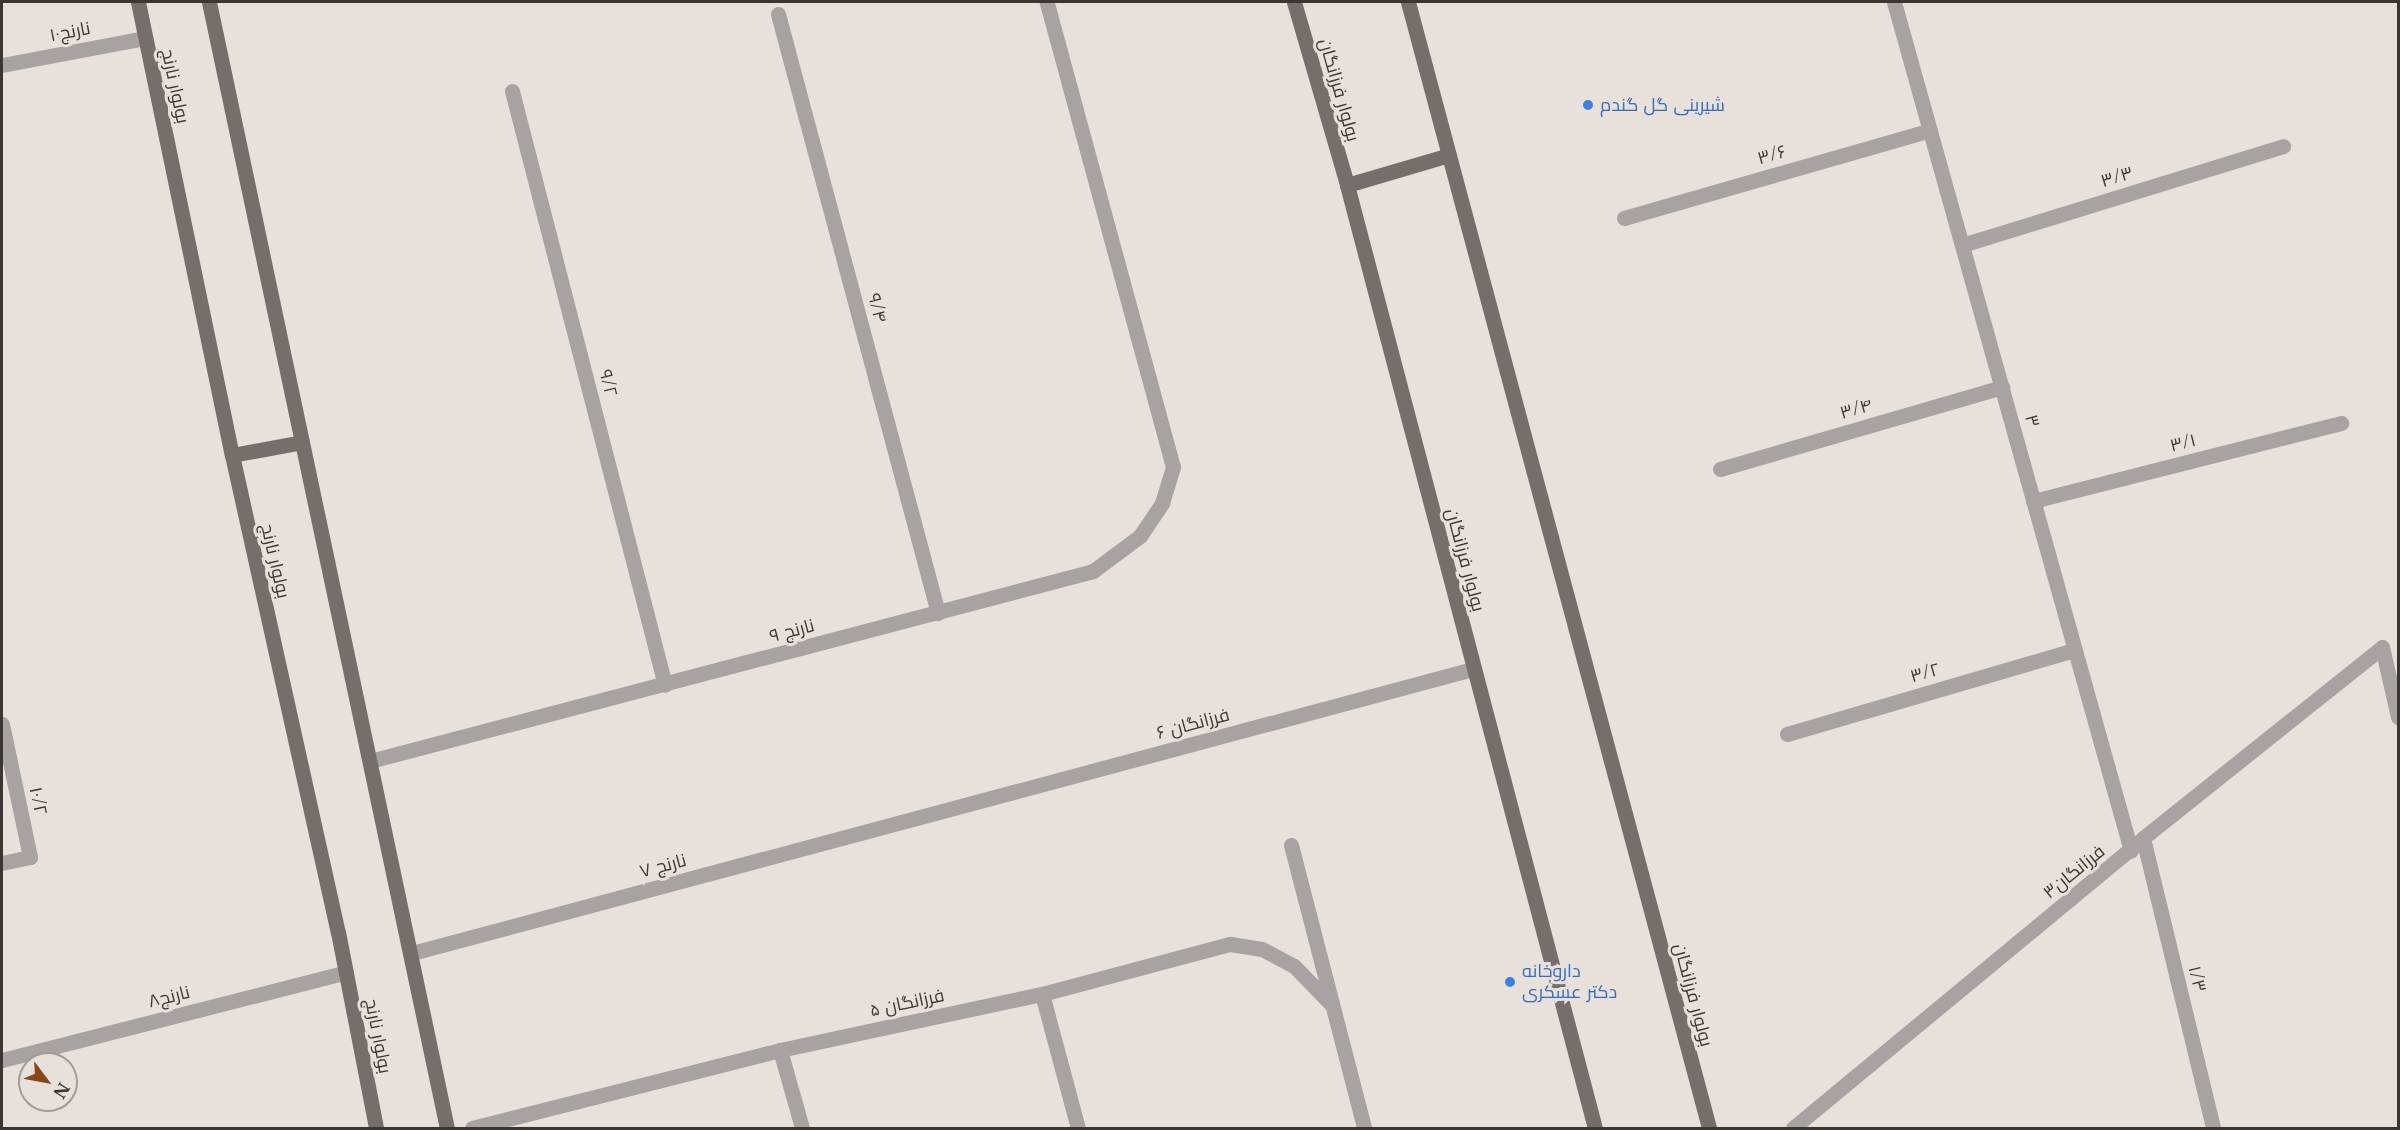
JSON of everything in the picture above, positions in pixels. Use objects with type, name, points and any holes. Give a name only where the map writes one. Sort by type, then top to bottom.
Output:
[{"type":"main road","name":"بولوار نارنج","points":[[138,2],[232,455],[346,972],[376,1128]]},
{"type":"main road","points":[[210,2],[447,1128]]},
{"type":"main road","name":"بولوار فرزانگان","points":[[1294,2],[1347,185],[1595,1128]]},
{"type":"main road","name":"بولوار فرزانگان","points":[[1408,2],[1708,1128]]},
{"type":"main road","points":[[1347,185],[1449,155]]},
{"type":"main road","points":[[232,455],[302,442]]},
{"type":"street","name":"نارنج ۹","points":[[370,761],[665,686],[1093,572],[1140,536],[1162,503],[1173,467],[1047,2]]},
{"type":"street","name":"۳","points":[[1894,2],[2131,851]]},
{"type":"street","name":"۹/۴","points":[[778,14],[938,613]]},
{"type":"street","name":"نارنج۱۰","points":[[2,65],[145,38]]},
{"type":"street","name":"۹/۲","points":[[512,91],[665,686]]},
{"type":"street","name":"۳/۶","points":[[1624,218],[1930,130]]},
{"type":"street","name":"۳/۳","points":[[1962,245],[2283,146]]},
{"type":"street","name":"۳/۴","points":[[1720,469],[2002,387]]},
{"type":"street","name":"۳/۱","points":[[2033,501],[2341,423]]},
{"type":"street","name":"فرزانگان۳","points":[[1793,1128],[2131,851],[2143,838],[2382,647],[2398,717]]},
{"type":"street","name":"۳/۲","points":[[1787,734],[2075,650]]},
{"type":"street","name":"فرزانگان ۶","points":[[924,816],[1473,669]]},
{"type":"street","name":"۱۰/۲","points":[[2,724],[30,857],[2,863]]},
{"type":"street","name":"نارنج ۷","points":[[412,953],[924,816]]},
{"type":"street","name":"۱/۳","points":[[2143,838],[2213,1128]]},
{"type":"street","points":[[1291,845],[1364,1128]]},
{"type":"street","name":"فرزانگان ۵","points":[[472,1128],[524,1122],[780,1050],[1042,994],[1230,944],[1262,949],[1294,966],[1332,1005]]},
{"type":"street","name":"نارنج۸","points":[[2,1060],[346,972]]},
{"type":"street","points":[[1042,994],[1078,1128]]},
{"type":"street","points":[[780,1050],[802,1128]]},
{"type":"place","name":"شیرینی گل گندم","points":[[1588,105]]},
{"type":"place","name":"داروخانه دکتر عسکری","points":[[1510,982]]}]
